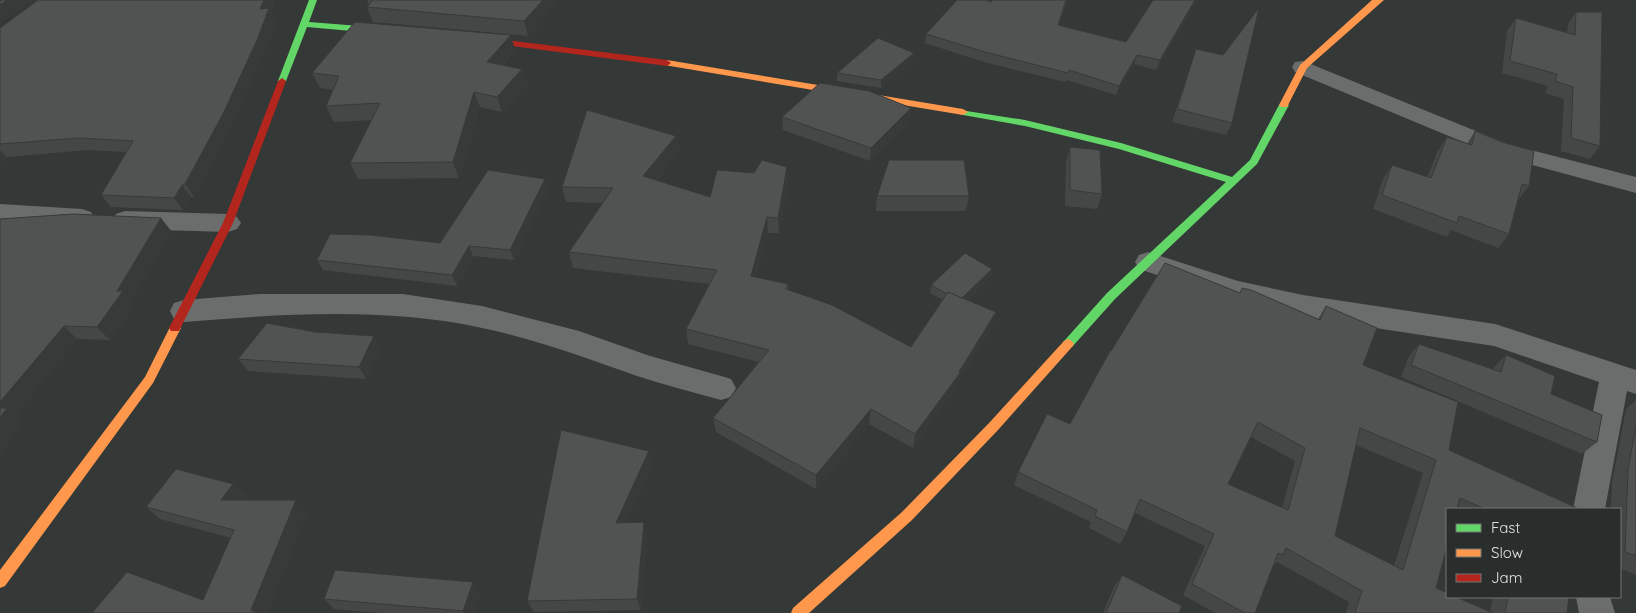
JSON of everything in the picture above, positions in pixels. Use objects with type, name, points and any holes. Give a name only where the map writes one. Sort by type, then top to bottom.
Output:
[{"type":"street","points":[[0,581],[149,380],[228,223],[312,0]]},
{"type":"street","points":[[798,613],[907,516],[994,426],[1111,296],[1254,162],[1303,67],[1376,0]]},
{"type":"street","points":[[304,24],[400,32]]},
{"type":"street","points":[[467,38],[645,60],[880,97],[1025,123],[1121,146],[1234,181]]},
{"type":"street","points":[[1303,67],[1500,149],[1562,168],[1636,185]]},
{"type":"street","points":[[0,213],[109,220],[228,223]]},
{"type":"street","points":[[1148,262],[1238,291],[1304,306],[1495,335],[1626,378],[1589,508]]},
{"type":"street","points":[[184,312],[260,305],[412,306],[482,317],[579,342],[647,367],[721,388]]},
{"type":"street","points":[[1593,598],[1597,613]]},
{"type":"building","points":[[0,0],[7,0],[0,5]]},
{"type":"building","points":[[38,0],[264,0],[260,9],[269,8],[258,38],[223,114],[185,184],[182,185],[174,198],[101,195],[133,141],[79,138],[0,144],[0,28]]},
{"type":"building","points":[[373,0],[543,0],[524,21],[367,7]]},
{"type":"building","points":[[957,0],[986,0],[991,2],[993,0],[1066,0],[1058,25],[1126,42],[1153,0],[1195,0],[1160,60],[1137,55],[1119,86],[1069,70],[1068,73],[985,52],[926,34]]},
{"type":"building","points":[[1259,8],[1232,123],[1177,109],[1196,49],[1223,55]]},
{"type":"building","points":[[1576,12],[1602,12],[1600,146],[1571,138],[1573,87],[1555,81],[1557,74],[1510,61],[1516,18],[1575,35]]},
{"type":"building","points":[[355,22],[511,35],[487,62],[522,69],[497,97],[474,92],[453,162],[350,163],[380,103],[326,106],[339,76],[312,73]]},
{"type":"building","points":[[878,38],[914,53],[881,80],[837,73]]},
{"type":"building","points":[[820,83],[869,91],[911,108],[871,148],[782,117]]},
{"type":"building","points":[[587,110],[676,136],[643,176],[710,197],[717,170],[754,173],[762,160],[787,167],[778,218],[767,217],[751,276],[788,284],[786,289],[832,305],[911,347],[948,292],[996,312],[960,373],[915,434],[871,409],[816,475],[713,418],[769,350],[686,329],[717,270],[569,252],[613,188],[562,187]]},
{"type":"building","points":[[1475,131],[1502,142],[1534,151],[1529,186],[1522,184],[1509,234],[1459,216],[1457,223],[1382,195],[1392,165],[1431,178],[1447,137],[1472,145]]},
{"type":"building","points":[[1070,147],[1100,150],[1102,194],[1070,190]]},
{"type":"building","points":[[889,160],[964,160],[969,196],[877,196]]},
{"type":"building","points":[[488,170],[545,179],[510,250],[469,246],[452,275],[317,260],[330,234],[370,235],[440,243]]},
{"type":"building","points":[[73,214],[161,218],[117,291],[123,291],[97,327],[64,326],[0,402],[0,219]]},
{"type":"building","points":[[965,253],[992,269],[962,298],[948,292],[947,294],[931,285]]},
{"type":"building","points":[[1165,263],[1240,293],[1242,288],[1251,290],[1320,320],[1326,306],[1377,328],[1363,365],[1458,402],[1449,450],[1577,508],[1483,508],[1460,498],[1457,508],[1446,508],[1446,550],[1436,588],[1446,593],[1446,598],[1458,598],[1493,613],[1355,613],[1362,591],[1286,548],[1283,555],[1278,553],[1255,613],[1245,613],[1192,584],[1214,534],[1140,499],[1127,532],[1095,516],[1097,510],[1018,472],[1047,414],[1070,424],[1110,351]],"holes":[[[1258,422],[1305,448],[1288,510],[1228,484]],[[1360,428],[1436,460],[1403,570],[1335,536]]]},
{"type":"building","points":[[267,323],[315,332],[374,336],[359,367],[238,359]]},
{"type":"building","points":[[1419,344],[1501,372],[1506,355],[1555,376],[1551,394],[1602,415],[1597,442],[1411,365]]},
{"type":"building","points":[[0,408],[7,408],[0,418]]},
{"type":"building","points":[[1636,426],[1636,556],[1625,552],[1628,470]]},
{"type":"building","points":[[561,430],[649,451],[616,523],[644,522],[637,599],[527,601]]},
{"type":"building","points":[[176,469],[233,484],[221,500],[296,500],[251,610],[257,613],[92,613],[127,572],[203,600],[234,530],[146,507]]},
{"type":"building","points":[[335,570],[473,582],[463,611],[324,599]]},
{"type":"building","points":[[1122,575],[1182,606],[1179,613],[1106,613]]},
{"type":"building","points":[[1508,598],[1569,598],[1567,613],[1505,613]]},
{"type":"traffic: fast","points":[[282,81],[313,0]]},
{"type":"traffic: fast","points":[[303,24],[385,31]]},
{"type":"traffic: fast","points":[[1068,344],[1111,296],[1254,162],[1284,105]]},
{"type":"traffic: fast","points":[[963,112],[1025,123],[1121,146],[1234,181]]},
{"type":"traffic: slow","points":[[1284,105],[1303,67],[1376,1],[1380,0]]},
{"type":"traffic: slow","points":[[667,63],[963,112]]},
{"type":"traffic: slow","points":[[0,581],[149,380],[175,328]]},
{"type":"traffic: slow","points":[[798,613],[907,516],[994,426],[1068,344]]},
{"type":"traffic: jam","points":[[475,39],[667,63]]},
{"type":"traffic: jam","points":[[175,328],[228,223],[282,81]]}]
